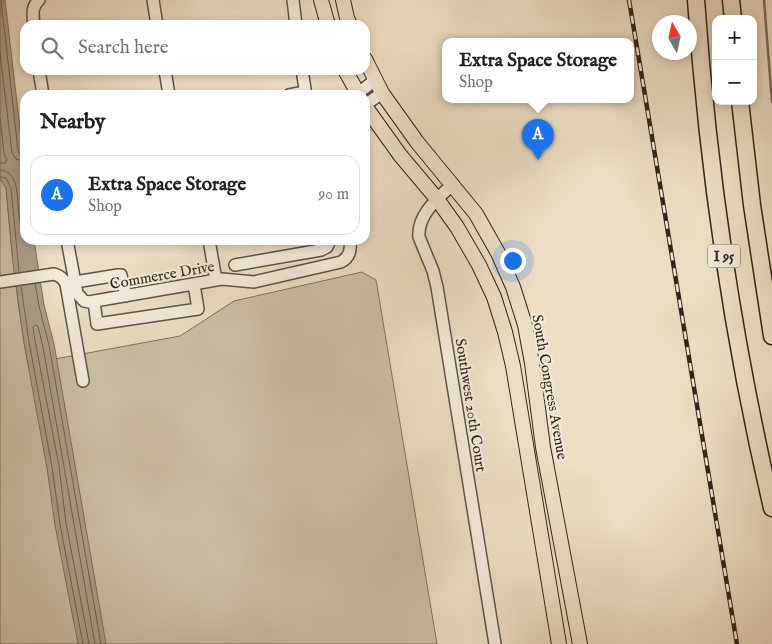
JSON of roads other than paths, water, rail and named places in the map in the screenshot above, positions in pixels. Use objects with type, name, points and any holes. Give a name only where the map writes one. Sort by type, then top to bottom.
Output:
[{"type":"highway","name":"I 95","points":[[696,0],[707,121],[726,271],[749,403],[772,508]]},
{"type":"highway","points":[[731,0],[733,15]]},
{"type":"highway","name":"I 95","points":[[740,105],[752,206],[772,336]]},
{"type":"main road","points":[[321,0],[327,20]]},
{"type":"main road","points":[[343,0],[348,20]]},
{"type":"main road","name":"South Congress Avenue","points":[[370,70],[382,93],[417,142],[476,214],[498,253],[513,287],[525,325],[543,447],[579,644]]},
{"type":"main road","points":[[348,75],[356,90]]},
{"type":"main road","points":[[370,112],[400,155],[458,227],[494,297],[513,366],[559,644]]},
{"type":"street","points":[[34,20],[34,5],[39,0]]},
{"type":"street","points":[[153,0],[156,20]]},
{"type":"street","points":[[293,0],[295,20]]},
{"type":"street","points":[[40,75],[42,90]]},
{"type":"street","points":[[166,75],[168,90]]},
{"type":"street","points":[[303,75],[304,90]]},
{"type":"street","points":[[368,90],[375,80]]},
{"type":"street","points":[[370,96],[382,93]]},
{"type":"street","name":"Southwest 20th Court","points":[[453,184],[437,199],[421,220],[418,232],[437,287],[495,644]]},
{"type":"street","name":"Commerce Drive","points":[[68,245],[77,293],[80,298],[89,302],[216,280],[228,279],[254,282],[341,262],[349,255],[350,245]]},
{"type":"street","points":[[210,245],[216,280]]},
{"type":"street","points":[[235,265],[321,250],[328,245]]},
{"type":"street","points":[[274,258],[277,276]]},
{"type":"street","points":[[2,282],[54,274],[64,279],[83,381]]},
{"type":"street","points":[[75,282],[121,275],[126,296]]},
{"type":"street","points":[[94,302],[97,324],[198,309],[194,284]]},
{"type":"street","points":[[526,450],[543,447]]},
{"type":"water","points":[[0,0],[5,0],[20,128],[20,245],[35,245],[44,305],[54,344],[106,644],[78,644],[55,525],[47,468],[24,343],[13,263],[6,188],[0,178]]},
{"type":"waterway","points":[[764,0],[772,102]]},
{"type":"railway","points":[[629,0],[737,644]]},
{"type":"place","name":"Extra Space Storage","points":[[538,160]]}]
